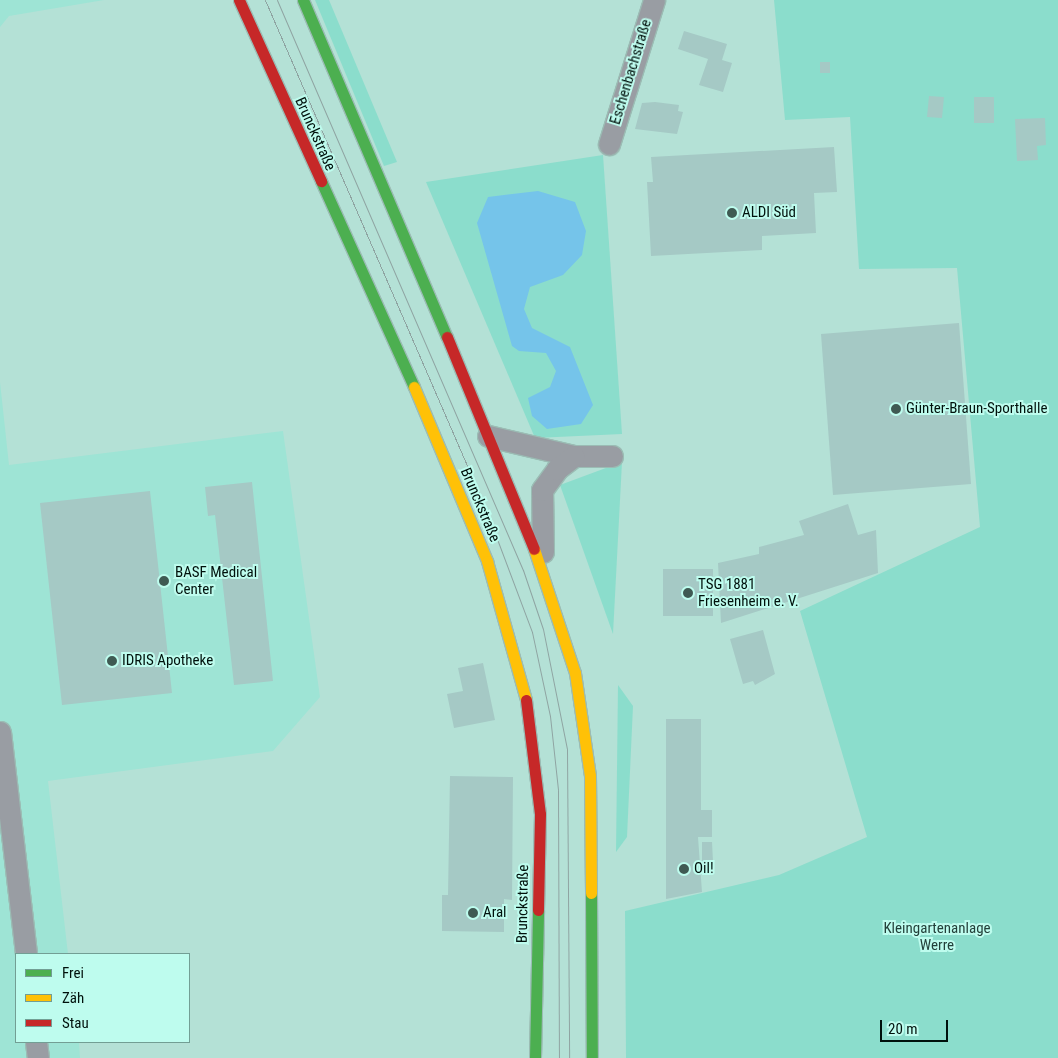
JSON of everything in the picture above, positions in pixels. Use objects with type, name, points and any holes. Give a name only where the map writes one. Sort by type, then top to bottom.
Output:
[{"type":"main road","name":"Brunckstraße","points":[[239,0],[411,380],[487,561],[513,640],[531,723],[540,814],[535,1058]]},
{"type":"main road","points":[[302,0],[544,568],[575,673],[590,776],[592,1058]]},
{"type":"street","name":"Eschenbachstraße","points":[[609,144],[654,0]]},
{"type":"street","points":[[488,436],[574,456],[612,456]]},
{"type":"street","points":[[544,568],[542,490],[557,468],[574,456]]},
{"type":"street","points":[[0,732],[26,953]]},
{"type":"street","points":[[36,1043],[38,1058]]},
{"type":"shaded area","points":[[0,0],[104,0],[9,16],[0,27]]},
{"type":"shaded area","name":"BASF Medical Center","points":[[0,382],[9,465],[283,431],[320,697],[273,751],[48,781],[68,953],[15,953],[15,1043],[79,1043],[80,1058],[0,1058]]},
{"type":"green space","points":[[315,0],[329,0],[397,162],[384,166]]},
{"type":"green space","name":"Kleingartenanlage Werre","points":[[774,0],[1058,0],[1058,1058],[626,1058],[625,911],[779,875],[867,837],[800,611],[980,527],[957,268],[859,269],[850,117],[785,120]]},
{"type":"green space","points":[[603,155],[622,434],[535,438],[426,182]]},
{"type":"green space","points":[[622,462],[613,634],[560,485]]},
{"type":"green space","points":[[618,685],[633,706],[627,837],[616,852]]},
{"type":"water","points":[[538,191],[575,202],[586,231],[582,255],[563,275],[530,287],[524,309],[532,328],[570,347],[593,405],[581,424],[547,429],[532,416],[528,398],[550,387],[556,371],[546,353],[519,351],[512,346],[477,223],[488,197]]},
{"type":"building","points":[[684,31],[727,44],[722,60],[732,63],[723,92],[699,85],[708,59],[678,49]]},
{"type":"building","points":[[820,62],[830,62],[830,73],[820,73]]},
{"type":"building","points":[[929,96],[944,97],[942,118],[927,117]]},
{"type":"building","points":[[974,97],[994,97],[994,123],[974,123]]},
{"type":"building","points":[[655,102],[679,105],[678,111],[683,112],[677,134],[635,129],[642,103]]},
{"type":"building","points":[[1045,118],[1046,145],[1037,146],[1038,160],[1017,161],[1015,119]]},
{"type":"building","name":"ALDI Süd","points":[[834,147],[837,192],[814,193],[816,233],[762,236],[762,250],[651,256],[647,182],[653,182],[651,157]]},
{"type":"building","name":"Günter-Braun-Sporthalle","points":[[959,323],[971,484],[833,495],[821,334]]},
{"type":"building","points":[[252,482],[273,681],[234,685],[215,515],[208,516],[205,487]]},
{"type":"building","points":[[150,491],[172,693],[62,705],[40,503]]},
{"type":"building","points":[[848,504],[858,535],[876,530],[878,573],[721,623],[718,563],[759,554],[759,547],[804,535],[799,521]]},
{"type":"building","name":"TSG 1881 Friesenheim e. V.","points":[[663,569],[713,569],[713,616],[663,616]]},
{"type":"building","points":[[763,630],[775,674],[755,685],[753,681],[743,684],[730,639]]},
{"type":"building","points":[[483,663],[495,720],[454,728],[447,694],[463,691],[458,668]]},
{"type":"building","points":[[666,719],[701,719],[701,810],[712,810],[712,837],[698,837],[702,892],[666,899]]},
{"type":"building","points":[[450,776],[513,777],[512,900],[504,899],[504,932],[442,931],[442,895],[448,895]]},
{"type":"building","points":[[702,842],[712,842],[713,862],[702,862]]},
{"type":"tram line","points":[[265,0],[485,507],[532,632],[550,716],[558,790],[559,1058]]},
{"type":"tram line","points":[[277,0],[523,570],[543,629],[567,749],[569,1058]]},
{"type":"traffic: fast","points":[[303,0],[447,337]]},
{"type":"traffic: fast","points":[[321,181],[414,387]]},
{"type":"traffic: fast","points":[[591,893],[592,1058]]},
{"type":"traffic: fast","points":[[535,1058],[538,910]]},
{"type":"traffic: slow","points":[[414,387],[487,561],[526,700]]},
{"type":"traffic: slow","points":[[534,549],[575,673],[590,776],[591,893]]},
{"type":"traffic: jam","points":[[239,0],[321,181]]},
{"type":"traffic: jam","points":[[447,337],[534,549]]},
{"type":"traffic: jam","points":[[526,700],[540,814],[538,910]]},
{"type":"place","name":"ALDI Süd","points":[[732,213]]},
{"type":"place","name":"Günter-Braun-Sporthalle","points":[[896,409]]},
{"type":"place","name":"BASF Medical Center","points":[[164,581]]},
{"type":"place","name":"TSG 1881 Friesenheim e. V.","points":[[688,593]]},
{"type":"place","name":"IDRIS Apotheke","points":[[112,661]]},
{"type":"place","name":"Oil!","points":[[684,869]]},
{"type":"place","name":"Aral","points":[[473,913]]}]
